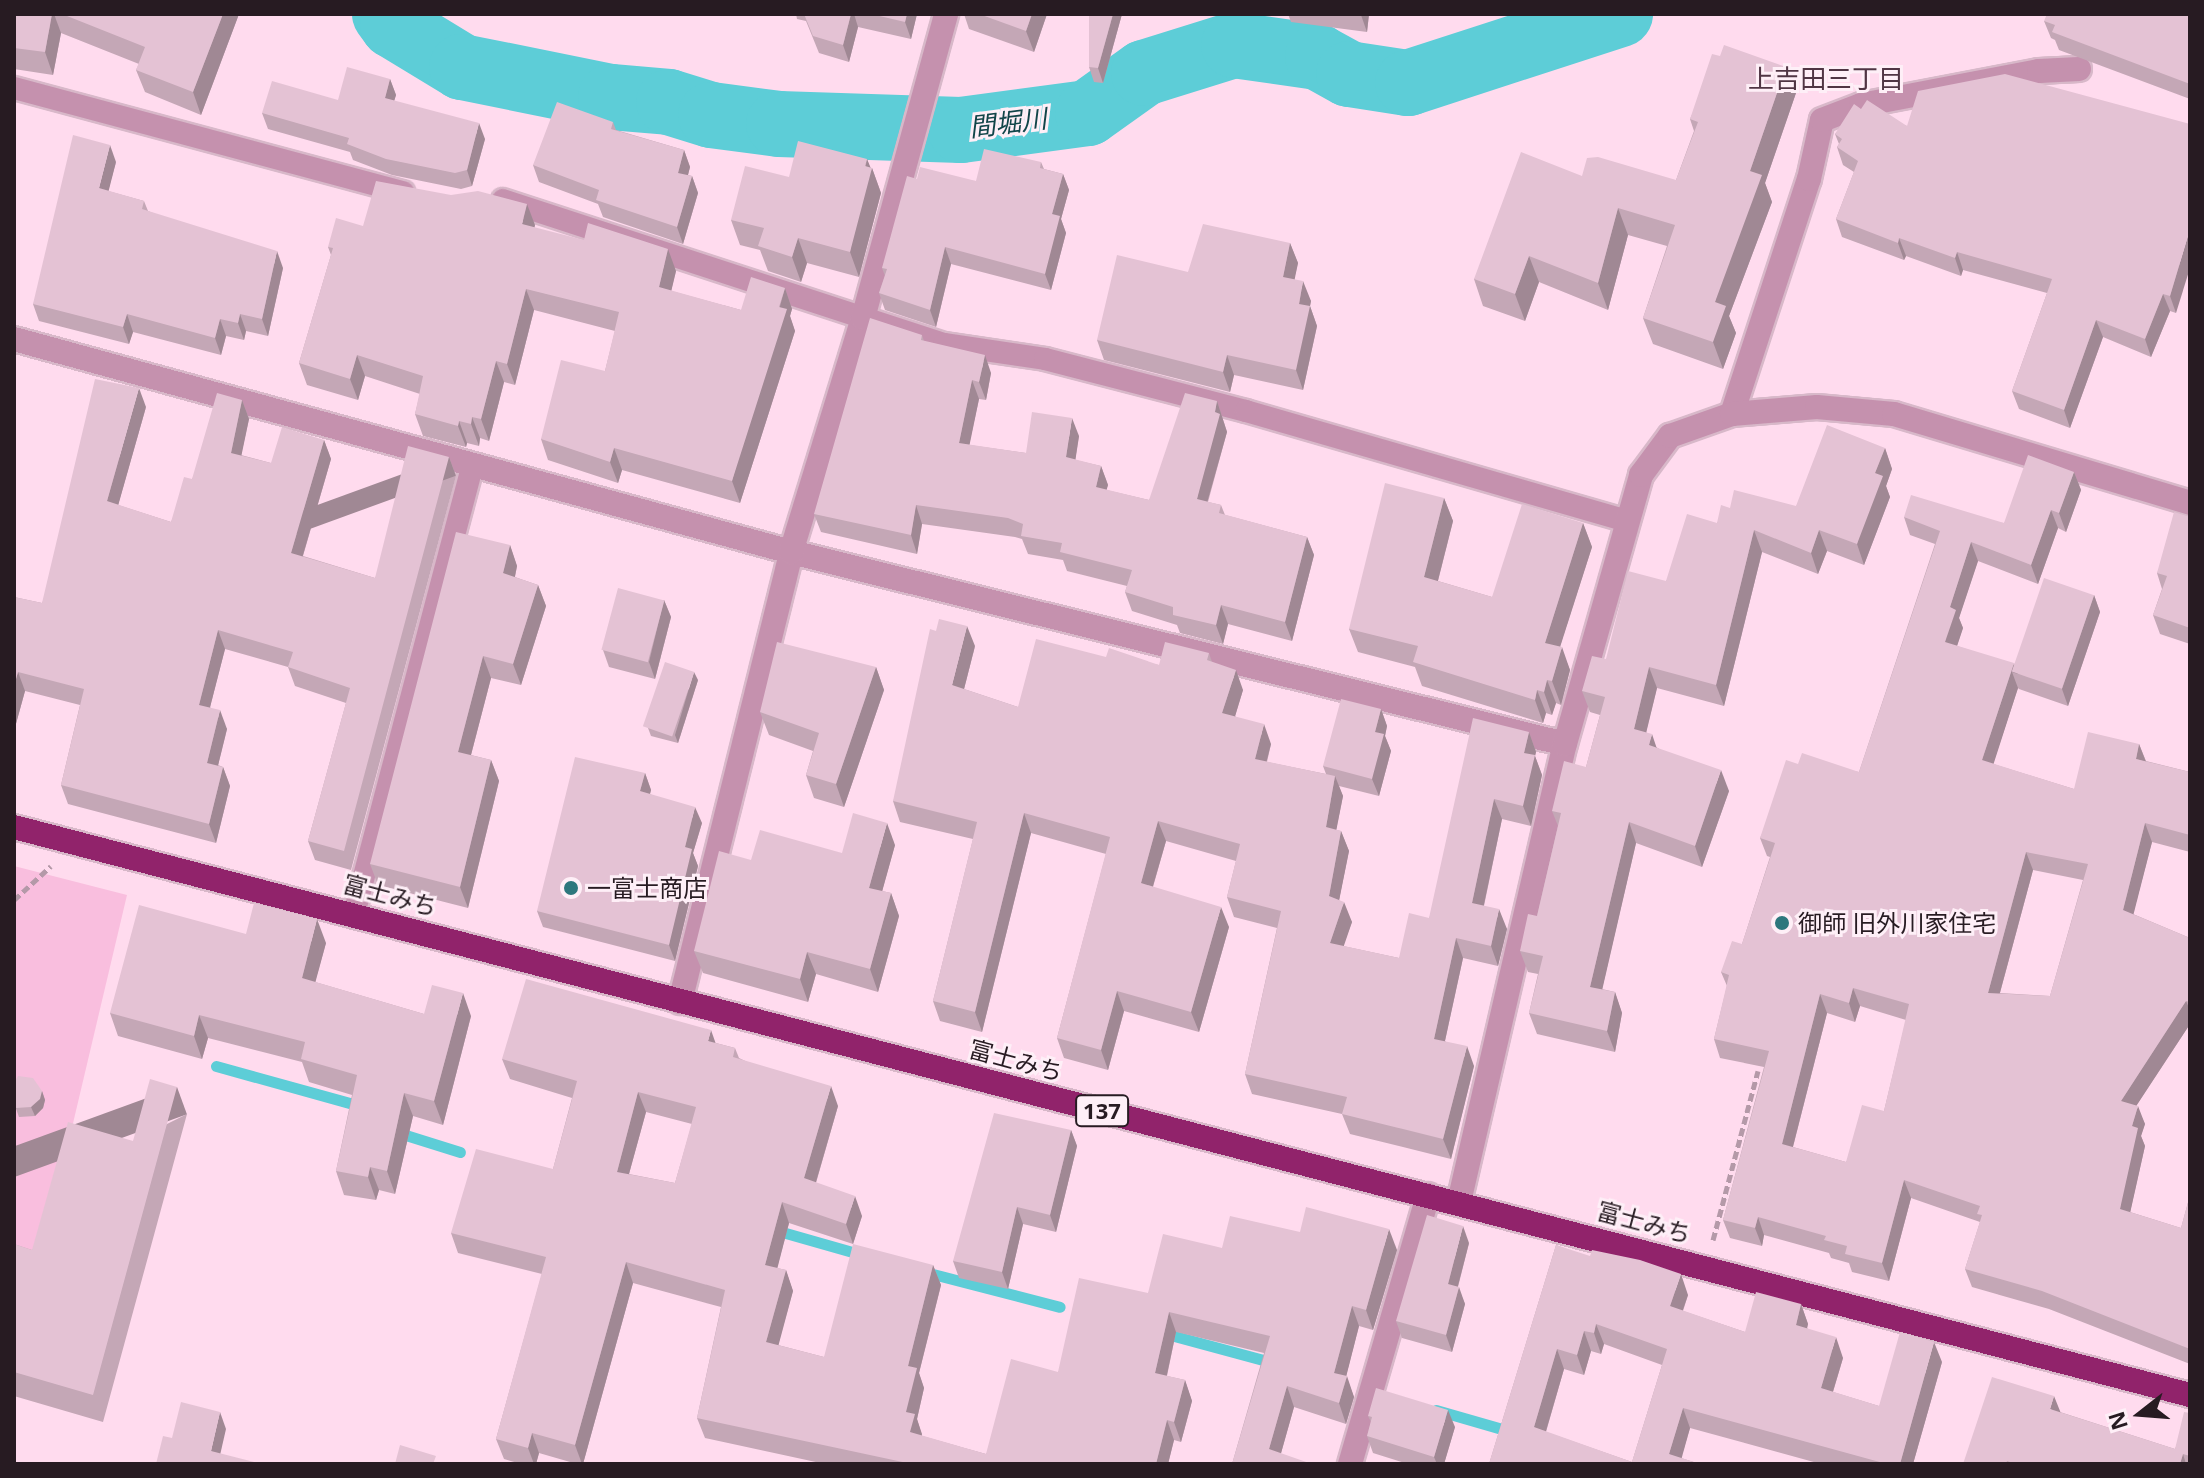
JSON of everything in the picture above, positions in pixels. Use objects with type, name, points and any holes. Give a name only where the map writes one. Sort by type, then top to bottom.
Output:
[{"type":"highway","name":"富士みち","points":[[14,827],[2190,1395]]},
{"type":"street","points":[[680,1002],[791,552],[863,318],[946,14]]},
{"type":"street","points":[[1732,414],[1809,179],[1822,120],[1861,105],[2039,71],[2079,69]]},
{"type":"street","points":[[14,339],[791,552],[1565,744]]},
{"type":"street","points":[[1459,1202],[1565,744],[1641,475],[1670,436],[1732,414],[1817,407],[1894,414],[2190,503]]},
{"type":"street","points":[[1350,1464],[1428,1195]]},
{"type":"lane","points":[[14,88],[359,183],[431,197]]},
{"type":"lane","points":[[482,198],[493,196],[944,344],[1045,359],[1246,411],[1627,521]]},
{"type":"lane","points":[[354,914],[473,465]]},
{"type":"path","points":[[14,900],[51,865]]},
{"type":"path","points":[[1713,1241],[1758,1071]]},
{"type":"shaded area","points":[[14,866],[127,895],[39,1267],[14,1261]]},
{"type":"building","points":[[14,14],[52,14],[45,52],[14,48]]},
{"type":"building","points":[[62,14],[223,14],[193,92],[136,70],[145,47]]},
{"type":"building","points":[[804,14],[851,14],[843,45],[813,36]]},
{"type":"building","points":[[871,14],[907,14],[905,22]]},
{"type":"building","points":[[979,14],[1032,14],[1026,31]]},
{"type":"building","points":[[1089,14],[1113,14],[1098,68],[1089,67]]},
{"type":"building","points":[[2047,14],[2190,14],[2190,84],[2052,32],[2055,25],[2044,21]]},
{"type":"building","points":[[1724,45],[1786,67],[1750,171],[1762,175],[1715,302],[1726,306],[1713,342],[1643,318],[1675,225],[1618,208],[1598,283],[1529,256],[1515,294],[1474,279],[1521,152],[1582,176],[1587,158],[1598,157],[1676,180],[1698,122],[1690,119],[1712,54],[1720,56]]},
{"type":"building","points":[[347,67],[390,79],[385,98],[479,123],[467,170],[455,173],[386,159],[347,144],[349,138],[262,113],[272,81],[338,100]]},
{"type":"building","points":[[2005,74],[2190,124],[2190,229],[2170,296],[2163,294],[2145,339],[2096,320],[2064,410],[2012,391],[2052,279],[1957,252],[1955,258],[1899,238],[1898,243],[1836,219],[1858,161],[1837,147],[1842,139],[1835,134],[1854,104],[1861,109],[1867,100],[1907,126],[1918,91]]},
{"type":"building","points":[[557,102],[613,122],[611,129],[684,150],[678,173],[692,176],[677,227],[596,200],[599,190],[533,165]]},
{"type":"building","points":[[73,135],[110,145],[99,188],[144,201],[142,209],[277,251],[262,319],[240,314],[238,323],[220,319],[215,338],[127,314],[123,327],[33,304]]},
{"type":"building","points":[[798,141],[867,159],[865,166],[872,168],[850,252],[798,238],[792,257],[758,246],[764,228],[731,220],[745,166],[789,177]]},
{"type":"building","points":[[984,149],[1041,162],[1040,168],[1063,174],[1052,214],[1060,216],[1045,274],[945,247],[930,310],[879,293],[887,269],[882,268],[907,176],[917,179],[920,167],[976,181]]},
{"type":"building","points":[[376,181],[451,195],[478,191],[527,204],[522,224],[584,240],[588,223],[668,249],[659,287],[741,310],[751,277],[785,288],[779,307],[787,309],[732,481],[614,448],[610,462],[541,439],[561,360],[605,371],[619,312],[526,289],[507,364],[496,361],[481,419],[472,417],[471,424],[459,421],[458,426],[415,414],[423,376],[357,355],[350,379],[299,363],[333,248],[328,247],[336,218],[363,226]]},
{"type":"building","points":[[1203,224],[1290,243],[1283,277],[1303,281],[1299,304],[1310,306],[1296,370],[1227,355],[1223,372],[1097,340],[1117,255],[1188,272]]},
{"type":"building","points":[[870,318],[922,335],[921,340],[985,355],[979,382],[972,380],[959,443],[1026,453],[1032,412],[1072,418],[1066,457],[1101,466],[1096,487],[1149,500],[1185,393],[1217,401],[1215,412],[1220,414],[1197,499],[1221,505],[1219,513],[1307,537],[1285,622],[1221,605],[1216,625],[1173,615],[1173,607],[1125,592],[1132,570],[1060,552],[1062,543],[1021,536],[1023,524],[1008,518],[916,505],[911,535],[814,514]]},
{"type":"building","points":[[95,379],[139,388],[107,501],[171,522],[184,477],[192,479],[217,393],[242,400],[231,453],[271,463],[282,427],[324,440],[291,553],[375,578],[408,446],[449,457],[344,851],[308,841],[350,688],[288,667],[293,652],[218,630],[199,705],[220,710],[207,763],[223,767],[209,824],[61,785],[84,689],[18,672],[14,686],[14,597],[42,603]]},
{"type":"building","points":[[1827,425],[1885,448],[1875,473],[1883,476],[1857,544],[1819,530],[1811,553],[1754,530],[1716,685],[1649,667],[1634,729],[1652,734],[1649,745],[1721,770],[1695,846],[1629,822],[1590,987],[1615,992],[1607,1031],[1529,1013],[1543,956],[1520,951],[1528,914],[1537,916],[1561,813],[1552,811],[1564,761],[1586,767],[1605,697],[1582,691],[1592,656],[1606,659],[1628,571],[1666,581],[1687,514],[1717,523],[1721,505],[1730,508],[1734,490],[1796,506]]},
{"type":"building","points":[[2028,455],[2074,472],[2059,513],[2051,510],[2031,565],[1971,542],[1950,607],[1956,610],[1945,642],[2014,663],[1982,760],[2074,789],[2088,732],[2139,744],[2136,759],[2190,772],[2190,835],[2145,823],[2123,910],[2190,938],[2190,1002],[2186,1001],[2121,1101],[2138,1106],[2132,1126],[2138,1128],[2120,1209],[2181,1228],[2190,1195],[2190,1349],[2042,1291],[1965,1269],[1982,1215],[1977,1214],[1980,1206],[1904,1180],[1882,1263],[1845,1254],[1847,1246],[1824,1240],[1826,1236],[1758,1217],[1755,1228],[1723,1220],[1769,1051],[1714,1039],[1729,975],[1721,972],[1732,941],[1742,944],[1775,843],[1760,838],[1786,760],[1798,764],[1802,753],[1859,772],[1940,531],[1904,517],[1911,495],[2004,523]],"holes":[[[2026,852],[2088,864],[2050,996],[1988,993]],[[1853,988],[1909,1004],[1884,1111],[1862,1105],[1846,1162],[1782,1144],[1820,994],[1849,1003]]]},
{"type":"building","points":[[1385,483],[1444,498],[1424,577],[1492,597],[1522,504],[1583,523],[1545,643],[1562,647],[1552,681],[1547,680],[1544,692],[1537,690],[1535,700],[1413,662],[1418,646],[1349,629]]},
{"type":"building","points":[[2174,512],[2190,517],[2190,628],[2153,615],[2167,576],[2157,573]]},
{"type":"building","points":[[456,532],[510,545],[503,573],[538,585],[513,664],[483,656],[458,752],[491,760],[460,887],[370,864]]},
{"type":"building","points":[[2044,578],[2094,595],[2062,689],[2012,672]]},
{"type":"building","points":[[618,588],[664,600],[648,662],[601,650]]},
{"type":"building","points":[[939,619],[967,626],[952,685],[1018,707],[1036,639],[1106,657],[1109,648],[1159,665],[1165,642],[1209,653],[1207,660],[1236,670],[1222,713],[1264,724],[1255,759],[1335,776],[1326,827],[1341,831],[1329,896],[1344,902],[1330,943],[1399,958],[1409,913],[1429,918],[1473,718],[1529,732],[1524,753],[1535,755],[1523,806],[1494,799],[1472,903],[1499,909],[1491,946],[1456,938],[1434,1039],[1467,1046],[1443,1139],[1342,1114],[1347,1097],[1245,1074],[1281,911],[1227,897],[1240,844],[1158,821],[1141,883],[1221,907],[1191,1012],[1117,991],[1101,1050],[1057,1038],[1110,837],[1024,813],[975,1012],[933,1001],[977,822],[893,801],[930,629],[936,631]]},
{"type":"building","points":[[777,642],[876,667],[836,784],[806,775],[819,733],[760,712]]},
{"type":"building","points":[[665,662],[694,672],[672,736],[643,726]]},
{"type":"building","points":[[1341,699],[1381,709],[1375,732],[1384,734],[1372,779],[1323,766]]},
{"type":"building","points":[[575,757],[645,773],[640,791],[695,807],[685,847],[692,849],[669,945],[537,911]]},
{"type":"building","points":[[853,813],[887,823],[869,888],[891,893],[870,969],[807,952],[800,979],[694,951],[719,851],[751,860],[760,830],[842,853]]},
{"type":"building","points":[[254,903],[317,919],[302,978],[424,1014],[432,985],[463,993],[434,1101],[404,1093],[387,1171],[370,1167],[368,1177],[336,1171],[357,1075],[301,1059],[305,1042],[199,1015],[194,1036],[110,1013],[139,905],[246,934]]},
{"type":"building","points":[[526,979],[711,1030],[708,1041],[735,1048],[733,1057],[831,1086],[804,1178],[855,1196],[846,1224],[782,1202],[765,1265],[786,1270],[766,1342],[824,1357],[853,1244],[933,1265],[908,1366],[917,1368],[906,1412],[915,1414],[910,1432],[986,1454],[1011,1359],[1058,1372],[1079,1278],[1148,1293],[1163,1234],[1222,1248],[1230,1216],[1300,1232],[1306,1207],[1389,1229],[1366,1310],[1352,1306],[1334,1373],[1347,1376],[1339,1403],[1287,1386],[1269,1449],[1312,1464],[1232,1464],[1270,1336],[1169,1312],[1155,1373],[1185,1380],[1174,1422],[1167,1420],[1156,1464],[912,1464],[697,1418],[725,1290],[626,1262],[575,1445],[532,1433],[528,1448],[496,1439],[546,1257],[451,1233],[476,1149],[553,1169],[577,1081],[502,1059]],"holes":[[[638,1092],[696,1107],[675,1183],[617,1172]]]},
{"type":"building","points":[[18,1076],[33,1078],[42,1091],[40,1099],[31,1107],[16,1108],[14,1083]]},
{"type":"building","points":[[150,1079],[177,1087],[93,1395],[14,1372],[14,1244],[32,1250],[68,1122],[133,1141]]},
{"type":"building","points":[[994,1113],[1071,1130],[1050,1215],[1017,1207],[1002,1272],[953,1261]]},
{"type":"building","points":[[1427,1215],[1463,1226],[1448,1284],[1459,1287],[1446,1335],[1396,1321]]},
{"type":"building","points":[[1556,1245],[1590,1256],[1592,1250],[1640,1260],[1681,1274],[1670,1306],[1745,1332],[1756,1292],[1801,1304],[1796,1325],[1836,1337],[1821,1388],[1879,1406],[1900,1332],[1934,1342],[1900,1464],[1887,1464],[1683,1408],[1669,1454],[1700,1464],[1489,1464]],"holes":[[[1596,1324],[1667,1349],[1632,1462],[1534,1427],[1557,1349],[1577,1355],[1584,1331],[1594,1333]]]},
{"type":"building","points":[[1992,1377],[2054,1396],[2050,1409],[2175,1449],[2184,1412],[2190,1413],[2190,1456],[2183,1454],[2180,1464],[2016,1464],[2007,1461],[2006,1464],[1963,1464]]},
{"type":"building","points":[[1376,1388],[1448,1410],[1434,1457],[1367,1436],[1372,1417],[1368,1416]]},
{"type":"building","points":[[181,1402],[220,1412],[211,1451],[262,1464],[156,1464],[163,1436],[172,1438]]},
{"type":"building","points":[[400,1445],[436,1456],[433,1464],[395,1464]]},
{"type":"waterway","name":"間堀川","points":[[385,14],[393,25],[462,67],[611,97],[669,102],[711,115],[779,124],[961,130],[1088,113],[1144,73],[1234,45],[1318,57],[1349,74],[1408,83],[1620,14]]},
{"type":"waterway","points":[[216,1066],[364,1107]]},
{"type":"waterway","points":[[396,1132],[460,1152]]},
{"type":"waterway","points":[[775,1230],[866,1256]]},
{"type":"waterway","points":[[925,1272],[1060,1307]]},
{"type":"waterway","points":[[1163,1333],[1274,1363]]},
{"type":"waterway","points":[[1436,1410],[1512,1432]]},
{"type":"place","name":"一富士商店","points":[[571,888]]},
{"type":"place","name":"御師 旧外川家住宅","points":[[1782,923]]},
{"type":"district","name":"上吉田三丁目","points":[[1826,79]]}]
